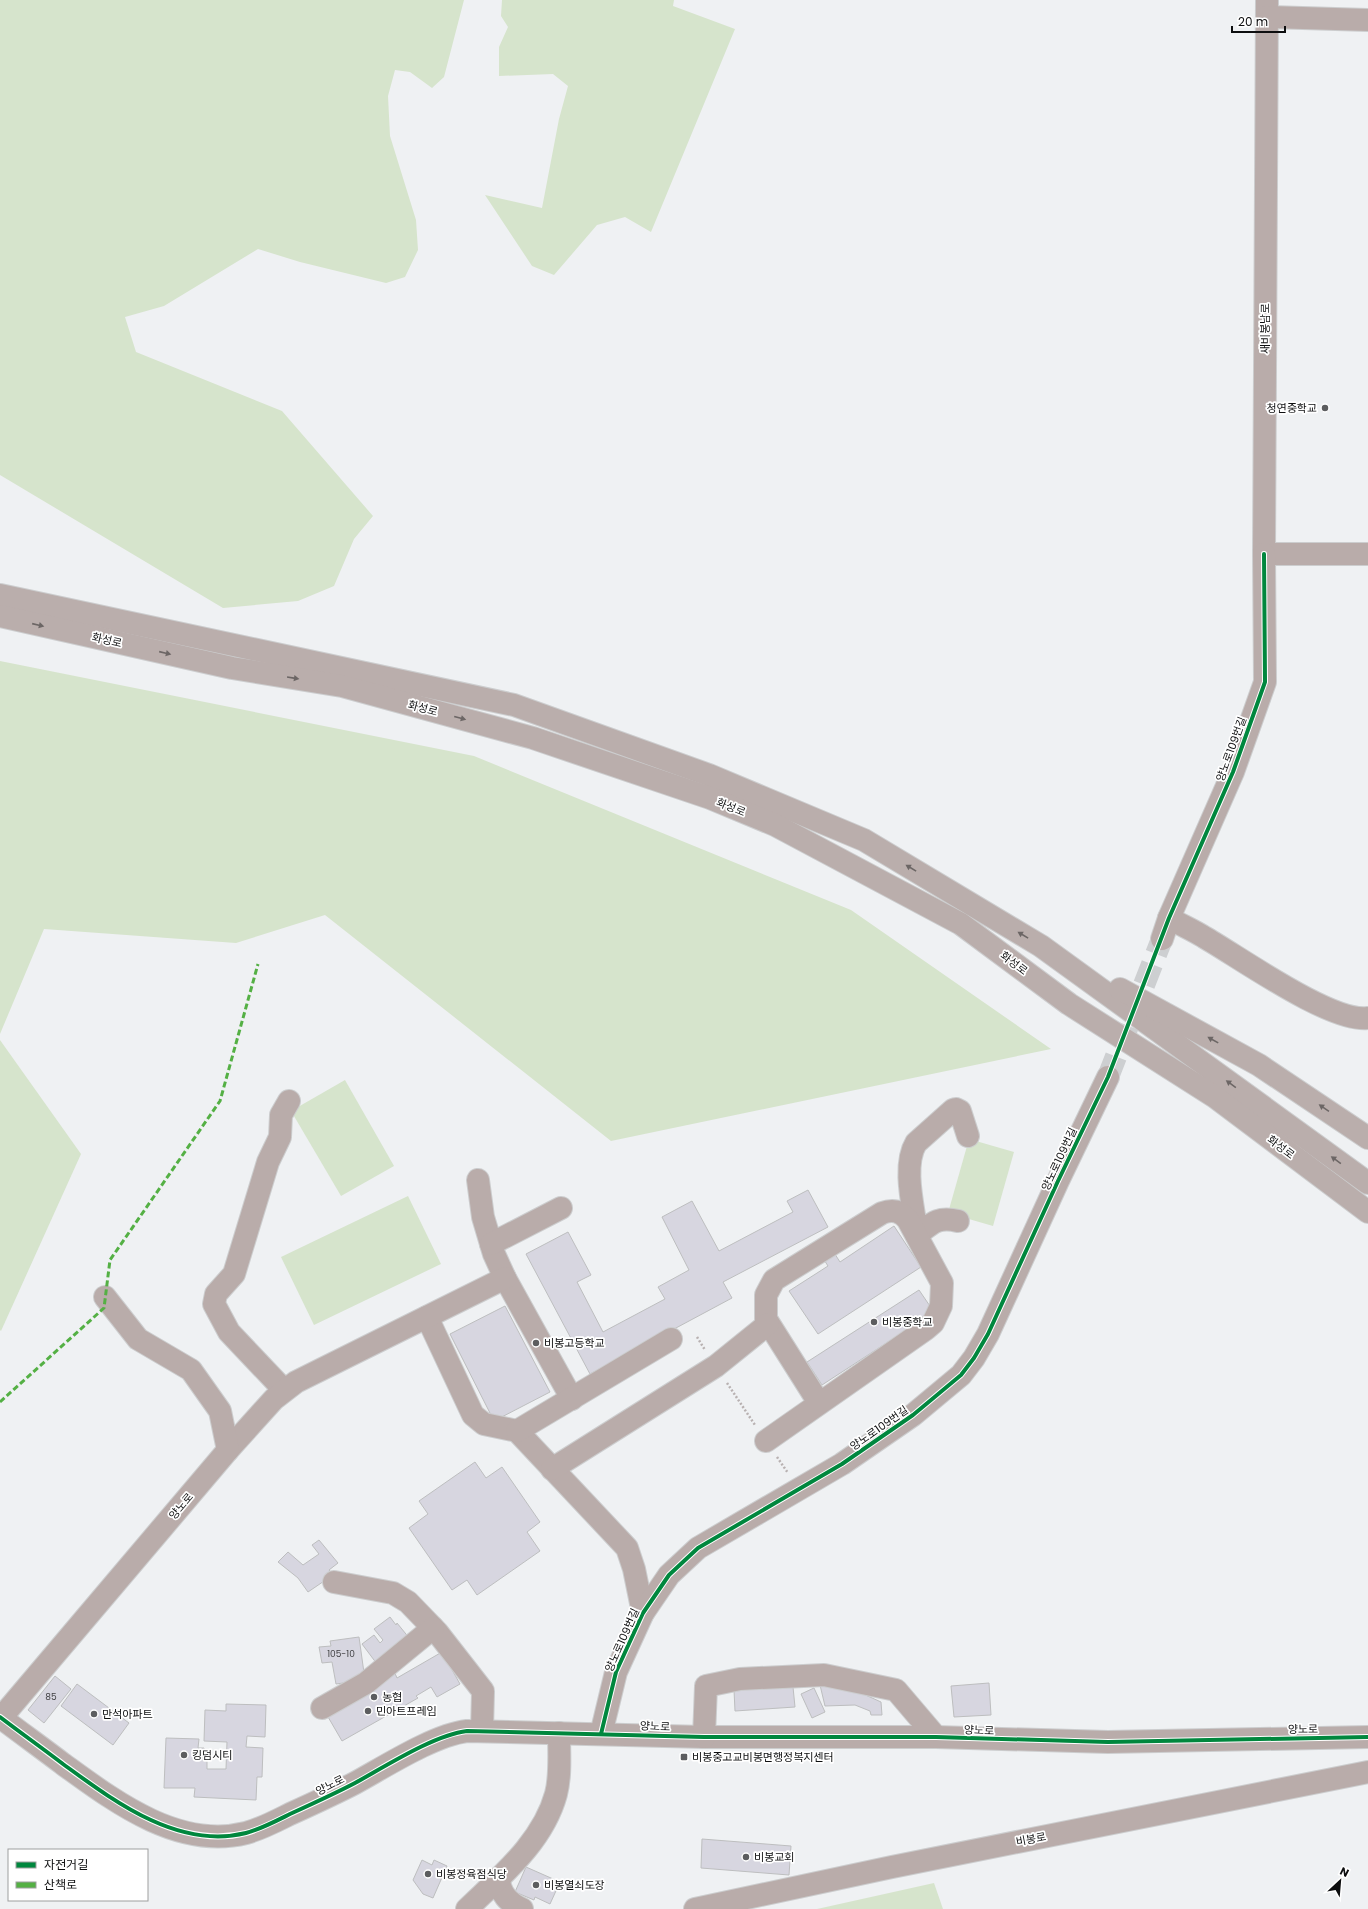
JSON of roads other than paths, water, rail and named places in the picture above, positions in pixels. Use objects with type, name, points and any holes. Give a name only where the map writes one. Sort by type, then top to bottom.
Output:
[{"type":"main road","name":"화성로","points":[[0,595],[514,705],[709,775],[864,840],[1041,946],[1368,1183]]},
{"type":"main road","name":"화성로","points":[[0,616],[232,668],[342,686],[533,738],[710,798],[776,825],[961,924],[1069,1004],[1215,1097],[1368,1212]]},
{"type":"main road","points":[[1041,946],[1259,1065],[1368,1138]]},
{"type":"street","points":[[1267,8],[1368,20]]},
{"type":"street","name":"새비봉남로","points":[[1264,554],[1267,8]]},
{"type":"street","points":[[1264,554],[1368,554]]},
{"type":"street","name":"양노로109번길","points":[[1162,939],[1169,918],[1233,772],[1264,682],[1264,554]]},
{"type":"street","points":[[1169,918],[1204,936],[1324,1008],[1360,1019],[1368,1018]]},
{"type":"street","name":"양노로109번길","points":[[601,1734],[616,1672],[643,1613],[669,1575],[698,1548],[842,1464],[913,1415],[961,1375],[974,1358],[988,1334],[1058,1181],[1108,1077]]},
{"type":"street","points":[[284,1390],[229,1332],[214,1304],[216,1294],[232,1279],[234,1274],[268,1162],[280,1138],[280,1115],[289,1101]]},
{"type":"street","points":[[917,1235],[909,1166],[912,1149],[921,1137],[956,1109],[960,1111],[968,1136]]},
{"type":"street","points":[[478,1180],[483,1217],[491,1244],[505,1278],[572,1399]]},
{"type":"street","points":[[491,1244],[561,1208]]},
{"type":"street","points":[[766,1440],[926,1329],[935,1320],[941,1306],[942,1283],[905,1215],[894,1210],[882,1213],[774,1280],[766,1295],[765,1309],[768,1324],[819,1403]]},
{"type":"street","points":[[917,1235],[938,1220],[948,1218],[958,1221]]},
{"type":"street","name":"양노로","points":[[505,1278],[296,1382],[284,1390],[228,1450],[0,1717],[114,1800],[150,1820],[182,1832],[211,1836],[245,1833],[264,1827],[334,1794],[438,1739],[457,1732],[482,1731],[704,1737],[936,1737],[1108,1742],[1368,1737]]},
{"type":"street","points":[[105,1297],[138,1339],[191,1370],[220,1411],[228,1450]]},
{"type":"street","points":[[427,1317],[473,1415],[484,1424],[518,1431],[627,1548],[634,1569],[643,1613]]},
{"type":"street","points":[[552,1469],[716,1366],[768,1324]]},
{"type":"street","points":[[518,1431],[671,1339]]},
{"type":"street","points":[[334,1582],[397,1595],[408,1602],[433,1628],[483,1691],[482,1731]]},
{"type":"street","points":[[322,1708],[366,1683],[433,1628]]},
{"type":"street","points":[[704,1737],[706,1686],[740,1679],[824,1675],[896,1690],[936,1737]]},
{"type":"street","points":[[467,1909],[525,1852],[549,1811],[558,1781],[559,1733]]},
{"type":"street","name":"비봉로","points":[[695,1909],[892,1867],[1368,1772]]},
{"type":"street","points":[[499,1878],[499,1885],[503,1895],[509,1901],[522,1909]]},
{"type":"tunnel","points":[[1108,1077],[1162,939]]},
{"type":"place","name":"청연중학교","points":[[1325,408]]},
{"type":"place","name":"비봉중학교","points":[[874,1322]]},
{"type":"place","name":"비봉고등학교","points":[[536,1343]]},
{"type":"place","name":"농협","points":[[374,1697]]},
{"type":"place","name":"민아트프레임","points":[[368,1711]]},
{"type":"place","name":"만석아파트","points":[[94,1714]]},
{"type":"place","name":"킹덤시티","points":[[184,1755]]},
{"type":"place","name":"비봉중고교비봉면행정복지센터","points":[[684,1757]]},
{"type":"place","name":"비봉교회","points":[[746,1857]]},
{"type":"place","name":"비봉정육점식당","points":[[428,1874]]},
{"type":"place","name":"비봉열쇠도장","points":[[536,1885]]}]
